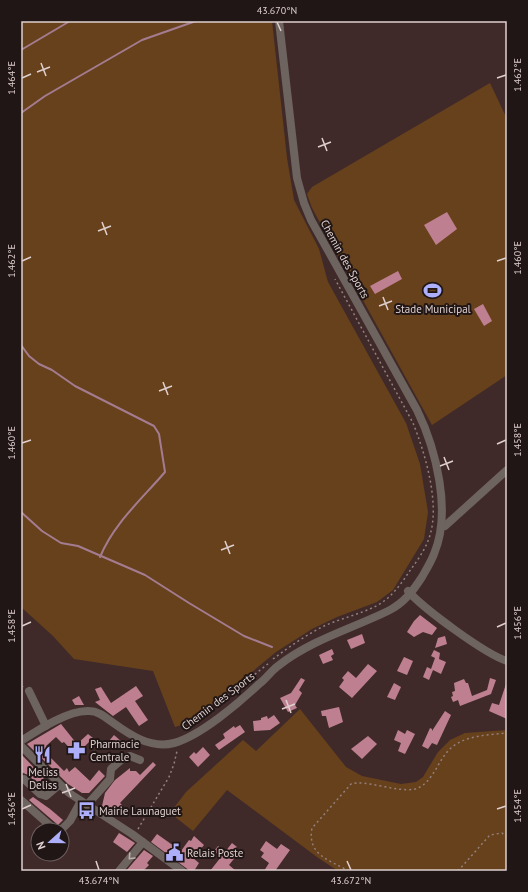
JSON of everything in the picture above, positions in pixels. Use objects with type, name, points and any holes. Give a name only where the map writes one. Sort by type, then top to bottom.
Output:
[{"type":"street","name":"Chemin des Sports","points":[[21,741],[46,726],[74,714],[88,711],[96,712],[132,735],[147,742],[172,743],[186,739],[246,696],[278,666],[335,633],[378,615],[410,593],[439,540],[442,503],[435,461],[427,433],[417,410],[311,220],[299,191],[279,21]]},
{"type":"street","points":[[445,526],[507,470]]},
{"type":"street","points":[[410,593],[461,633],[487,651],[507,661]]},
{"type":"street","points":[[25,691],[46,726]]},
{"type":"street","points":[[21,746],[60,784],[84,803],[143,842],[182,871]]},
{"type":"street","points":[[69,822],[84,803],[110,779],[111,769],[121,760],[130,756],[140,760]]},
{"type":"street","points":[[21,780],[24,779],[40,794],[46,796],[60,784]]},
{"type":"street","points":[[21,800],[46,822]]},
{"type":"street","points":[[119,871],[143,842]]},
{"type":"path","points":[[339,270],[334,273],[335,280],[413,423],[421,442],[430,487],[433,526]]},
{"type":"path","points":[[21,682],[25,691]]},
{"type":"path","points":[[349,871],[318,854],[310,838],[312,828],[352,784],[357,782],[378,787],[414,789],[425,783],[445,754],[452,747],[462,741],[480,736],[507,733]]},
{"type":"path","points":[[134,836],[169,777],[174,764],[175,754],[180,748]]},
{"type":"path","points":[[458,871],[490,835],[502,833],[507,837]]},
{"type":"shaded area","points":[[21,21],[272,21],[287,158],[294,200],[319,249],[328,282],[406,423],[420,464],[428,512],[424,539],[393,590],[377,602],[337,617],[312,629],[276,652],[193,721],[175,727],[153,671],[74,659],[53,636],[21,607]]},
{"type":"shaded area","name":"Stade Municipal","points":[[490,83],[507,119],[507,375],[432,425],[312,208],[307,194],[312,187]]},
{"type":"shaded area","points":[[300,709],[346,767],[362,776],[401,784],[416,782],[423,777],[438,752],[450,740],[465,733],[507,730],[507,871],[338,871],[227,790],[193,831],[170,813],[186,792],[243,740],[256,751]]},
{"type":"building","points":[[447,212],[457,229],[436,245],[424,225]]},
{"type":"building","points":[[398,271],[402,279],[375,294],[370,286]]},
{"type":"building","points":[[483,304],[492,321],[484,326],[474,309]]},
{"type":"building","points":[[420,615],[437,628],[432,635],[423,632],[414,637],[407,632]]},
{"type":"building","points":[[362,634],[365,643],[351,649],[347,640]]},
{"type":"building","points":[[445,636],[447,644],[435,648],[438,638]]},
{"type":"building","points":[[332,649],[334,654],[331,656],[333,660],[323,664],[319,655]]},
{"type":"building","points":[[434,650],[440,653],[439,659],[446,662],[441,674],[433,670],[429,680],[423,677],[427,667],[431,669],[435,658],[431,656]]},
{"type":"building","points":[[404,657],[413,661],[407,675],[397,671]]},
{"type":"building","points":[[368,664],[377,671],[352,698],[339,687],[344,680],[342,678],[348,671],[356,678]]},
{"type":"building","points":[[301,678],[305,680],[299,690],[302,693],[295,705],[297,708],[288,712],[280,698],[291,693]]},
{"type":"building","points":[[490,678],[496,680],[491,694],[460,706],[458,700],[453,702],[451,697],[453,696],[452,692],[455,691],[454,683],[464,679],[466,683],[468,683],[472,696],[487,690]]},
{"type":"building","points":[[394,683],[401,687],[395,700],[387,697]]},
{"type":"building","points":[[506,684],[507,719],[489,711],[492,703],[499,705]]},
{"type":"building","points":[[136,686],[143,696],[135,701],[148,720],[139,726],[126,707],[113,716],[95,702],[100,700],[95,689],[101,687],[111,703]]},
{"type":"building","points":[[79,696],[84,705],[75,705],[72,700]]},
{"type":"building","points":[[339,707],[343,722],[329,728],[326,716],[322,716],[321,711]]},
{"type":"building","points":[[445,711],[451,715],[437,745],[432,743],[428,749],[422,746],[430,728],[432,731]]},
{"type":"building","points":[[274,715],[280,723],[270,730],[254,731],[253,721],[261,720],[261,718],[267,716],[268,719]]},
{"type":"building","points":[[61,724],[77,744],[88,734],[93,738],[76,755],[64,742],[62,743],[56,737],[46,746],[50,751],[47,754],[64,771],[67,768],[69,772],[75,767],[90,781],[99,770],[105,776],[89,793],[82,793],[68,784],[27,744]]},
{"type":"building","points":[[240,725],[245,732],[219,750],[215,745],[225,738],[223,734],[234,726],[235,728]]},
{"type":"building","points":[[398,730],[405,734],[407,730],[415,734],[405,754],[398,751],[401,743],[394,740]]},
{"type":"building","points":[[114,735],[122,742],[116,749],[109,741]]},
{"type":"building","points":[[368,736],[377,744],[362,759],[351,749]]},
{"type":"building","points":[[203,747],[210,755],[198,767],[189,757],[194,752],[196,754]]},
{"type":"building","points":[[21,754],[44,778],[38,784],[28,775],[21,772]]},
{"type":"building","points":[[153,762],[156,765],[120,803],[123,806],[116,817],[102,806],[105,793],[115,780],[130,768],[130,771],[136,771],[140,775]]},
{"type":"building","points":[[33,797],[63,820],[61,822],[55,822],[29,800]]},
{"type":"building","points":[[119,833],[135,843],[127,852],[113,842]]},
{"type":"building","points":[[157,834],[181,851],[194,836],[204,845],[193,858],[199,863],[194,871],[190,871],[151,842]]},
{"type":"building","points":[[266,841],[277,849],[281,844],[290,850],[275,871],[264,871],[269,863],[261,857],[264,853],[260,850]]},
{"type":"building","points":[[232,843],[237,847],[233,852],[237,855],[229,865],[236,871],[210,871],[221,857],[214,851],[218,846],[225,852]]},
{"type":"building","points":[[144,850],[153,856],[147,863],[149,865],[143,871],[126,871]]},
{"type":"waterway","points":[[21,50],[70,21]]},
{"type":"waterway","points":[[21,113],[45,96],[142,40],[196,21]]},
{"type":"waterway","points":[[21,345],[29,356],[39,364],[52,370],[75,386],[154,426],[159,434],[165,472],[121,522],[113,533],[100,557]]},
{"type":"waterway","points":[[21,512],[42,531],[61,543],[78,546],[145,575],[244,636],[272,647]]},
{"type":"place","name":"Stade Municipal","points":[[433,291]]},
{"type":"place","name":"Pharmacie Centrale","points":[[77,750]]},
{"type":"place","name":"Meliss Deliss","points":[[43,754]]},
{"type":"place","name":"Mairie Launaguet","points":[[86,811]]},
{"type":"place","name":"Relais Poste","points":[[174,853]]}]
